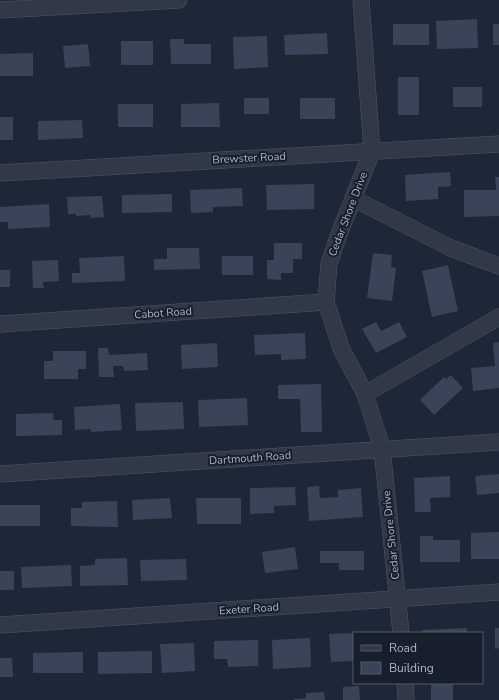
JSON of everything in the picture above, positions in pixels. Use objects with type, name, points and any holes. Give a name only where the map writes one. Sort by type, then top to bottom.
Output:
[{"type":"street","points":[[0,10],[179,0]]},
{"type":"street","name":"Cedar Shore Drive","points":[[361,0],[372,151],[339,234],[329,264],[326,302],[341,348],[366,394],[382,448],[401,632]]},
{"type":"street","name":"Brewster Road","points":[[0,173],[499,144]]},
{"type":"street","points":[[354,199],[451,248],[499,266]]},
{"type":"street","name":"Cabot Road","points":[[0,324],[326,302]]},
{"type":"street","points":[[366,394],[499,317]]},
{"type":"street","name":"Dartmouth Road","points":[[0,474],[350,452],[382,448],[499,442]]},
{"type":"street","name":"Exeter Road","points":[[0,625],[499,592]]},
{"type":"street","points":[[405,684],[406,700]]},
{"type":"building","points":[[477,19],[478,48],[437,49],[436,21]]},
{"type":"building","points":[[393,24],[429,24],[429,45],[393,45]]},
{"type":"building","points":[[493,24],[499,24],[499,45],[493,45]]},
{"type":"building","points":[[327,33],[328,54],[285,55],[284,35]]},
{"type":"building","points":[[267,36],[268,67],[234,69],[233,37]]},
{"type":"building","points":[[170,39],[184,39],[184,44],[211,44],[211,64],[171,64]]},
{"type":"building","points":[[121,41],[153,41],[153,65],[121,65]]},
{"type":"building","points":[[88,44],[90,66],[65,68],[63,46]]},
{"type":"building","points":[[33,53],[33,76],[0,76],[0,54]]},
{"type":"building","points":[[398,77],[419,77],[419,115],[398,115]]},
{"type":"building","points":[[453,87],[482,87],[482,107],[453,107]]},
{"type":"building","points":[[244,98],[269,98],[269,114],[244,114]]},
{"type":"building","points":[[300,98],[335,98],[335,119],[300,119]]},
{"type":"building","points":[[219,103],[220,127],[181,127],[181,104]]},
{"type":"building","points":[[118,104],[153,104],[153,127],[118,127]]},
{"type":"building","points":[[0,117],[13,117],[13,140],[0,140]]},
{"type":"building","points":[[82,120],[83,138],[38,140],[38,121]]},
{"type":"building","points":[[450,172],[451,186],[438,187],[438,199],[406,201],[405,175]]},
{"type":"building","points":[[495,177],[499,177],[499,216],[464,217],[464,190],[496,190]]},
{"type":"building","points":[[314,184],[314,209],[267,210],[266,185]]},
{"type":"building","points":[[242,188],[243,206],[213,207],[213,212],[191,213],[190,190]]},
{"type":"building","points":[[172,194],[172,212],[122,213],[122,195]]},
{"type":"building","points":[[102,196],[104,217],[90,218],[90,215],[76,216],[76,214],[68,214],[67,197]]},
{"type":"building","points":[[49,204],[50,227],[8,229],[8,222],[0,222],[0,207]]},
{"type":"building","points":[[274,243],[302,243],[302,259],[293,259],[293,273],[281,273],[281,280],[267,279],[267,260],[274,260]]},
{"type":"building","points":[[167,248],[199,248],[200,269],[154,270],[154,259],[167,259]]},
{"type":"building","points":[[373,253],[392,255],[391,267],[396,268],[392,301],[367,298]]},
{"type":"building","points":[[124,256],[125,281],[72,283],[72,273],[80,273],[79,258]]},
{"type":"building","points":[[222,256],[253,256],[253,275],[222,275]]},
{"type":"building","points":[[58,260],[59,281],[43,282],[44,288],[33,288],[32,261]]},
{"type":"building","points":[[448,265],[458,311],[432,317],[422,271]]},
{"type":"building","points":[[0,270],[10,270],[10,287],[0,287]]},
{"type":"building","points":[[376,322],[381,331],[399,322],[407,337],[376,353],[362,329]]},
{"type":"building","points":[[305,333],[306,359],[281,360],[281,354],[255,355],[254,335]]},
{"type":"building","points":[[499,342],[499,388],[473,391],[471,368],[495,366],[493,343]]},
{"type":"building","points":[[217,343],[218,367],[182,369],[181,345]]},
{"type":"building","points":[[98,348],[108,348],[109,355],[147,353],[148,370],[124,371],[123,366],[113,366],[114,377],[99,377]]},
{"type":"building","points":[[53,351],[86,351],[86,369],[78,369],[78,379],[44,379],[44,361],[53,361]]},
{"type":"building","points":[[451,375],[463,388],[434,415],[420,400],[444,377],[446,379]]},
{"type":"building","points":[[321,384],[322,432],[301,432],[300,399],[278,399],[278,385]]},
{"type":"building","points":[[247,398],[248,425],[199,427],[198,400]]},
{"type":"building","points":[[183,402],[184,429],[136,431],[135,403]]},
{"type":"building","points":[[120,404],[122,430],[91,432],[91,429],[75,430],[74,407]]},
{"type":"building","points":[[53,413],[54,420],[62,420],[62,435],[16,436],[16,414]]},
{"type":"building","points":[[499,474],[499,493],[477,495],[475,476]]},
{"type":"building","points":[[450,476],[450,497],[430,498],[431,512],[415,512],[414,478]]},
{"type":"building","points":[[319,486],[320,498],[338,497],[338,490],[361,488],[363,517],[309,521],[307,487]]},
{"type":"building","points":[[295,487],[296,505],[274,506],[274,513],[250,514],[250,488]]},
{"type":"building","points":[[170,498],[172,518],[133,520],[132,500]]},
{"type":"building","points":[[196,498],[241,498],[241,524],[197,524]]},
{"type":"building","points":[[117,501],[118,527],[71,526],[71,508],[82,508],[82,502]]},
{"type":"building","points":[[0,505],[40,505],[40,526],[0,526]]},
{"type":"building","points":[[499,532],[499,559],[471,559],[471,533]]},
{"type":"building","points":[[420,536],[433,536],[433,540],[460,540],[460,562],[420,562]]},
{"type":"building","points":[[295,547],[298,569],[265,573],[262,552]]},
{"type":"building","points":[[320,551],[364,551],[364,570],[339,570],[339,563],[320,563]]},
{"type":"building","points":[[127,558],[128,585],[80,586],[80,566],[95,565],[95,559]]},
{"type":"building","points":[[186,559],[187,580],[141,581],[140,560]]},
{"type":"building","points":[[71,565],[72,586],[22,588],[21,567]]},
{"type":"building","points":[[0,571],[14,571],[14,590],[0,590]]},
{"type":"building","points":[[467,628],[467,632],[422,632],[422,630]]},
{"type":"building","points":[[495,628],[499,628],[499,648],[495,649]]},
{"type":"building","points":[[353,633],[353,661],[331,662],[329,634]]},
{"type":"building","points":[[310,638],[311,667],[273,669],[272,640]]},
{"type":"building","points":[[258,640],[258,666],[228,667],[227,659],[214,659],[214,641]]},
{"type":"building","points":[[194,643],[195,671],[162,673],[160,644]]},
{"type":"building","points":[[152,651],[152,673],[98,674],[98,652]]},
{"type":"building","points":[[83,652],[83,673],[33,673],[33,653]]},
{"type":"building","points":[[0,658],[12,658],[13,677],[0,677]]},
{"type":"building","points":[[431,684],[453,684],[453,700],[431,700]]},
{"type":"building","points":[[359,686],[360,700],[343,700],[343,687]]},
{"type":"building","points":[[324,692],[325,700],[294,700],[306,698],[306,693]]}]
